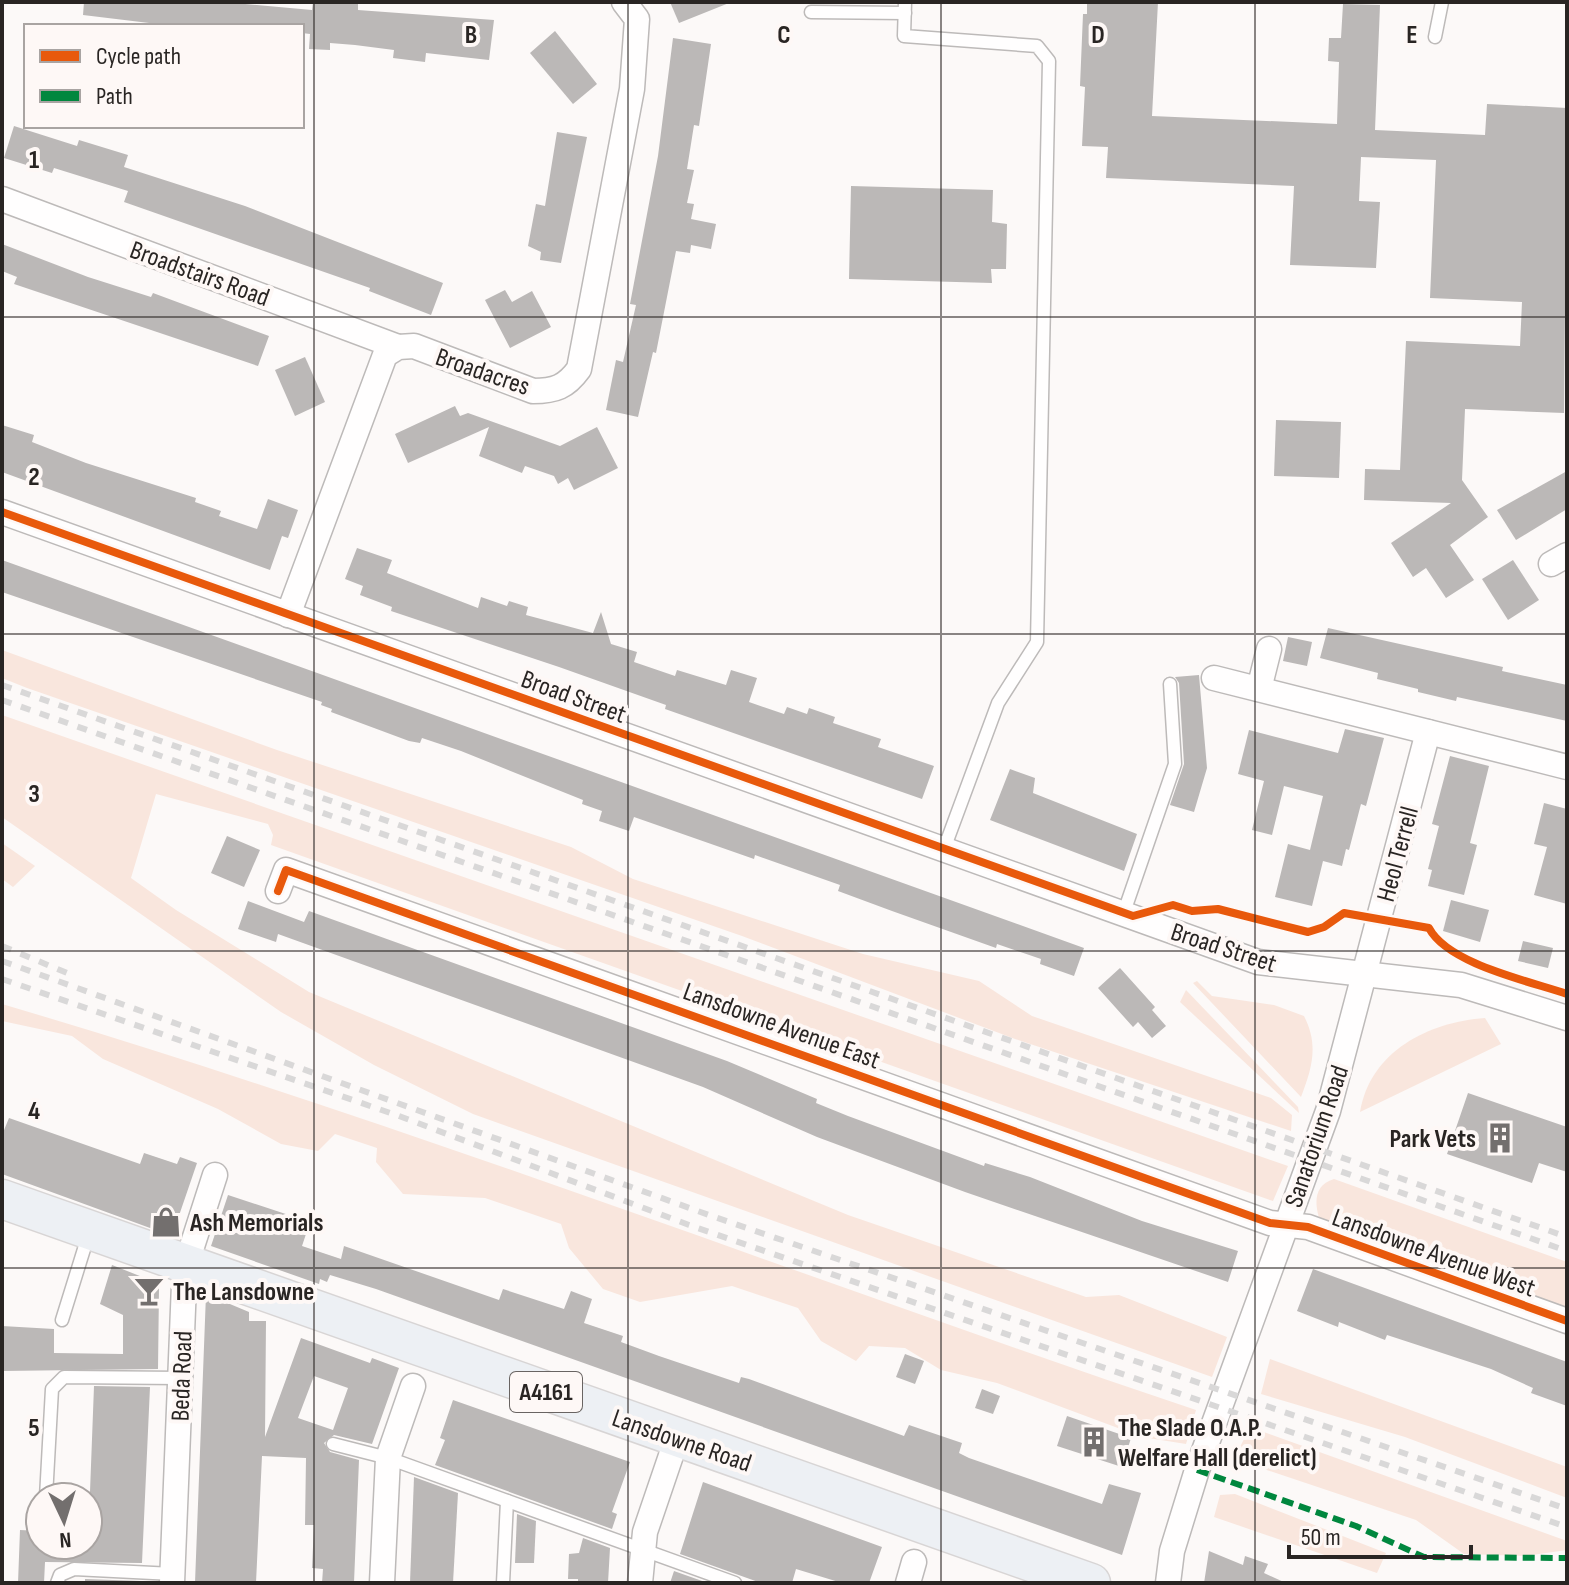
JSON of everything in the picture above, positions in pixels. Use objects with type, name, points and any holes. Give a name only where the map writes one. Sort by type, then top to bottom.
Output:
[{"type":"main road","name":"Lansdowne Road","points":[[2,1199],[1091,1583]]},
{"type":"street","name":"Broadacres","points":[[398,347],[414,346],[533,391],[553,391],[569,383],[579,369],[632,89],[637,19],[627,4]]},
{"type":"street","name":"Broadstairs Road","points":[[2,199],[398,347]]},
{"type":"street","points":[[288,615],[379,368],[385,355],[398,347]]},
{"type":"street","name":"Broad Street","points":[[2,512],[1258,962],[1365,976]]},
{"type":"street","points":[[1259,689],[1269,649]]},
{"type":"street","points":[[1214,678],[1567,767]]},
{"type":"street","name":"Heol Terrell","points":[[1365,976],[1428,732]]},
{"type":"street","name":"Lansdowne Avenue East","points":[[278,891],[286,870],[1270,1223],[1286,1225]]},
{"type":"street","points":[[1365,976],[1461,985],[1567,1018]]},
{"type":"street","name":"Sanatorium Road","points":[[1168,1583],[1181,1518],[1328,1111],[1365,976]]},
{"type":"street","name":"Beda Road","points":[[172,1579],[186,1265],[215,1175]]},
{"type":"street","name":"Lansdowne Avenue West","points":[[1286,1225],[1308,1227],[1567,1321]]},
{"type":"street","points":[[382,1583],[388,1458],[413,1386]]},
{"type":"street","points":[[640,1583],[641,1548],[677,1438]]},
{"type":"lane","points":[[1435,37],[1442,2]]},
{"type":"lane","points":[[811,12],[905,7],[904,36],[1037,46],[1049,61],[1037,642],[998,703],[944,849]]},
{"type":"lane","points":[[1124,912],[1175,764],[1170,684]]},
{"type":"lane","points":[[62,1320],[90,1230]]},
{"type":"lane","points":[[47,1481],[52,1389],[64,1377],[181,1378]]},
{"type":"lane","points":[[333,1444],[388,1458],[735,1583]]},
{"type":"lane","points":[[503,1583],[507,1501]]},
{"type":"lane","points":[[57,1583],[60,1575],[74,1569],[172,1579]]},
{"type":"shaded area","points":[[2,650],[277,750],[571,847],[633,879],[863,954],[979,981],[1032,1016],[1271,1098],[1292,1115],[1291,1131],[1015,1039],[742,936],[27,688],[2,678]]},
{"type":"shaded area","points":[[2,715],[1288,1166],[1273,1201],[271,845],[273,835],[268,824],[156,794],[131,878],[176,910],[309,992],[848,1215],[1086,1297],[1119,1295],[1227,1337],[1212,1377],[473,1114],[374,1065],[281,1012],[2,817]]},
{"type":"shaded area","points":[[2,843],[35,866],[13,887],[2,879]]},
{"type":"shaded area","points":[[1197,981],[1212,996],[1274,1005],[1304,1016],[1313,1047],[1301,1097],[1193,983]]},
{"type":"shaded area","points":[[1186,990],[1298,1107],[1299,1113],[1180,1002]]},
{"type":"shaded area","points":[[2,1004],[153,1050],[452,1149],[1196,1410],[1186,1444],[1142,1437],[997,1383],[941,1370],[905,1348],[869,1346],[856,1361],[821,1341],[798,1308],[732,1286],[640,1302],[603,1289],[569,1248],[561,1224],[485,1198],[403,1194],[376,1162],[377,1148],[335,1134],[318,1151],[281,1144],[218,1109],[103,1059],[72,1036],[2,1021]]},
{"type":"shaded area","points":[[1485,1018],[1501,1044],[1360,1112],[1376,1072],[1405,1044],[1443,1026]]},
{"type":"shaded area","points":[[1334,1179],[1567,1262],[1567,1309],[1319,1218],[1318,1194],[1323,1185]]},
{"type":"shaded area","points":[[1270,1359],[1567,1467],[1567,1498],[1405,1437],[1261,1394]]},
{"type":"shaded area","points":[[1250,1427],[1567,1541],[1567,1550],[1525,1556],[1464,1554],[1416,1520],[1234,1459]]},
{"type":"shaded area","points":[[1235,1494],[1386,1553],[1377,1573],[1214,1517],[1220,1495]]},
{"type":"building","points":[[84,2],[224,2],[312,10],[313,2],[335,2],[358,4],[358,10],[494,20],[489,60],[426,53],[425,62],[393,58],[394,50],[355,45],[330,43],[330,50],[309,49],[310,34],[304,33],[304,24],[157,24],[83,15]]},
{"type":"building","points":[[670,2],[729,2],[729,3],[679,23]]},
{"type":"building","points":[[1087,2],[1158,2],[1152,116],[1337,124],[1339,62],[1328,61],[1329,38],[1341,38],[1343,4],[1380,5],[1375,130],[1485,135],[1487,104],[1567,108],[1564,413],[1465,409],[1462,480],[1488,517],[1450,545],[1474,580],[1446,598],[1426,568],[1413,577],[1391,543],[1451,503],[1364,500],[1365,469],[1400,470],[1406,341],[1520,346],[1522,302],[1430,298],[1436,160],[1361,157],[1359,201],[1380,202],[1376,268],[1290,265],[1294,186],[1106,178],[1108,147],[1082,146],[1085,87],[1080,86],[1083,14],[1087,14]]},
{"type":"building","points":[[555,31],[597,84],[573,104],[530,53]]},
{"type":"building","points":[[673,38],[711,44],[699,126],[694,125],[687,169],[694,170],[687,203],[694,204],[691,219],[716,224],[711,249],[691,245],[690,253],[676,251],[656,353],[653,352],[638,417],[606,410],[616,360],[623,362],[636,305],[630,304],[658,156]]},
{"type":"building","points":[[14,126],[77,146],[79,140],[128,155],[124,167],[245,206],[443,283],[431,315],[369,291],[370,288],[124,202],[128,191],[54,168],[52,173],[4,158]]},
{"type":"building","points":[[557,132],[587,137],[561,263],[540,260],[541,252],[528,246],[536,204],[545,206]]},
{"type":"building","points":[[851,186],[993,190],[992,222],[1007,224],[1006,269],[991,269],[992,283],[849,279]]},
{"type":"building","points":[[2,244],[88,277],[151,297],[153,293],[269,336],[258,366],[14,284],[17,277],[2,271]]},
{"type":"building","points":[[505,290],[512,302],[532,291],[551,327],[510,348],[485,300]]},
{"type":"building","points":[[305,357],[325,402],[295,416],[275,370]]},
{"type":"building","points":[[455,406],[460,416],[468,413],[560,446],[597,427],[618,468],[574,490],[568,478],[558,484],[554,476],[525,466],[522,473],[479,456],[489,427],[408,463],[395,434]]},
{"type":"building","points":[[1276,420],[1341,422],[1339,478],[1274,476]]},
{"type":"building","points":[[2,425],[34,435],[32,442],[86,463],[196,498],[195,502],[221,511],[219,516],[257,529],[268,499],[298,510],[288,538],[282,536],[270,570],[2,472]]},
{"type":"building","points":[[1567,471],[1567,509],[1516,540],[1497,510]]},
{"type":"building","points":[[357,548],[392,560],[387,573],[478,608],[481,597],[507,606],[509,601],[528,607],[526,615],[593,633],[601,612],[611,644],[637,652],[634,662],[675,676],[677,670],[726,685],[731,670],[757,678],[749,702],[784,714],[787,707],[807,714],[809,708],[835,717],[833,723],[881,739],[878,747],[934,766],[922,799],[665,709],[666,705],[559,667],[391,611],[392,607],[360,595],[363,586],[345,579]]},
{"type":"building","points":[[2,560],[1084,948],[1074,976],[1040,964],[1041,959],[997,944],[996,948],[838,891],[840,885],[755,855],[754,859],[634,817],[629,831],[599,821],[602,811],[582,804],[583,800],[461,751],[422,738],[420,743],[409,741],[331,712],[332,709],[321,705],[322,702],[2,592]]},
{"type":"building","points":[[1513,560],[1539,600],[1508,620],[1482,579]]},
{"type":"building","points":[[1328,628],[1503,667],[1502,671],[1567,685],[1567,721],[1457,697],[1456,701],[1418,692],[1418,689],[1377,679],[1378,673],[1320,658]]},
{"type":"building","points":[[1288,637],[1312,642],[1307,666],[1283,661]]},
{"type":"building","points":[[1199,675],[1207,768],[1194,812],[1170,805],[1184,764],[1179,683],[1175,677]]},
{"type":"building","points":[[1345,729],[1384,738],[1366,806],[1361,804],[1349,850],[1346,849],[1342,866],[1323,861],[1312,906],[1275,897],[1288,844],[1310,850],[1323,796],[1284,786],[1272,835],[1252,830],[1264,781],[1238,774],[1249,730],[1338,753]]},
{"type":"building","points":[[1450,756],[1489,766],[1470,843],[1477,845],[1464,895],[1428,886],[1432,870],[1428,869],[1439,826],[1432,824]]},
{"type":"building","points":[[1010,769],[1035,778],[1033,793],[1137,834],[1124,871],[990,820]]},
{"type":"building","points":[[1544,803],[1567,809],[1567,904],[1534,895],[1547,847],[1534,844]]},
{"type":"building","points":[[227,836],[260,850],[244,887],[211,873]]},
{"type":"building","points":[[1451,900],[1489,910],[1480,942],[1443,931]]},
{"type":"building","points":[[248,901],[304,922],[309,911],[727,1061],[817,1099],[816,1103],[984,1166],[985,1163],[1030,1177],[1142,1221],[1238,1251],[1228,1282],[965,1192],[817,1137],[703,1087],[278,934],[276,942],[238,929]]},
{"type":"building","points":[[1523,941],[1553,948],[1548,968],[1518,961]]},
{"type":"building","points":[[1120,968],[1155,1007],[1152,1010],[1166,1026],[1152,1038],[1138,1022],[1133,1027],[1098,988]]},
{"type":"building","name":"Park Vets","points":[[1468,1093],[1567,1127],[1567,1172],[1539,1163],[1532,1183],[1447,1154]]},
{"type":"building","points":[[9,1118],[140,1164],[144,1153],[177,1164],[180,1157],[197,1163],[172,1236],[2,1174],[2,1135]]},
{"type":"building","points":[[228,1195],[310,1222],[302,1246],[341,1259],[344,1246],[499,1300],[503,1289],[564,1309],[571,1291],[592,1299],[584,1323],[623,1336],[621,1342],[659,1356],[739,1383],[741,1377],[749,1379],[904,1436],[909,1425],[962,1443],[959,1453],[969,1458],[1102,1504],[1109,1484],[1141,1493],[1122,1555],[376,1289],[330,1275],[327,1282],[320,1279],[319,1284],[211,1246]]},
{"type":"building","points":[[112,1265],[155,1282],[159,1288],[158,1369],[2,1371],[2,1326],[54,1329],[54,1353],[123,1354],[123,1315],[100,1304]]},
{"type":"building","points":[[1313,1269],[1567,1362],[1567,1406],[1531,1393],[1533,1388],[1491,1369],[1387,1335],[1385,1340],[1339,1322],[1338,1327],[1297,1311]]},
{"type":"building","points":[[206,1294],[249,1312],[249,1321],[266,1321],[265,1437],[301,1338],[370,1363],[372,1358],[399,1368],[372,1444],[334,1435],[324,1443],[330,1452],[359,1460],[354,1583],[322,1583],[323,1569],[312,1568],[314,1525],[305,1525],[306,1458],[262,1456],[256,1583],[195,1583]],"holes":[[[314,1376],[348,1388],[333,1430],[298,1418]]]},
{"type":"building","points":[[905,1354],[924,1361],[915,1384],[896,1377]]},
{"type":"building","points":[[94,1386],[150,1387],[142,1563],[45,1562],[44,1583],[18,1583],[20,1530],[24,1530],[24,1561],[104,1561],[104,1481],[90,1481]]},
{"type":"building","points":[[982,1389],[1000,1396],[993,1414],[975,1408]]},
{"type":"building","points":[[453,1400],[630,1462],[612,1512],[617,1514],[612,1529],[435,1465],[445,1440],[440,1438]]},
{"type":"building","name":"The Slade O.A.P. Welfare Hall (derelict)","points":[[1067,1416],[1131,1438],[1122,1467],[1057,1446]]},
{"type":"building","points":[[414,1477],[458,1493],[453,1583],[410,1583]]},
{"type":"building","points":[[703,1482],[882,1547],[869,1583],[842,1583],[796,1569],[792,1583],[761,1583],[680,1554]]},
{"type":"building","points":[[517,1514],[536,1521],[534,1563],[515,1563]]},
{"type":"building","points":[[583,1538],[610,1548],[608,1583],[578,1583],[578,1579],[568,1579],[569,1554],[579,1553]]},
{"type":"building","points":[[1209,1551],[1243,1565],[1245,1556],[1268,1564],[1264,1573],[1286,1583],[1204,1583]]},
{"type":"building","points":[[674,1571],[705,1582],[705,1583],[670,1583]]},
{"type":"building","points":[[85,1579],[141,1581],[141,1583],[85,1583]]},
{"type":"railway","points":[[2,685],[1567,1237]]},
{"type":"railway","points":[[2,700],[1567,1251]]},
{"type":"railway","points":[[2,946],[67,973]]},
{"type":"railway","points":[[2,961],[709,1215],[1567,1509]]},
{"type":"railway","points":[[2,979],[399,1116],[689,1225],[1567,1527]]},
{"type":"marked path","points":[[1197,1470],[1356,1526],[1424,1557],[1567,1558]]},
{"type":"cycle path","points":[[2,512],[1133,916],[1173,905],[1192,911],[1218,909],[1308,932],[1324,927],[1344,913],[1429,928],[1439,941],[1471,961],[1567,994]]},
{"type":"cycle path","points":[[278,891],[286,870],[1270,1223],[1308,1227],[1567,1321]]},
{"type":"place","name":"Park Vets","points":[[1500,1138]]},
{"type":"place","name":"Ash Memorials","points":[[166,1222]]},
{"type":"place","name":"The Lansdowne","points":[[149,1291]]},
{"type":"place","name":"The Slade O.A.P. Welfare Hall (derelict)","points":[[1094,1442]]}]
